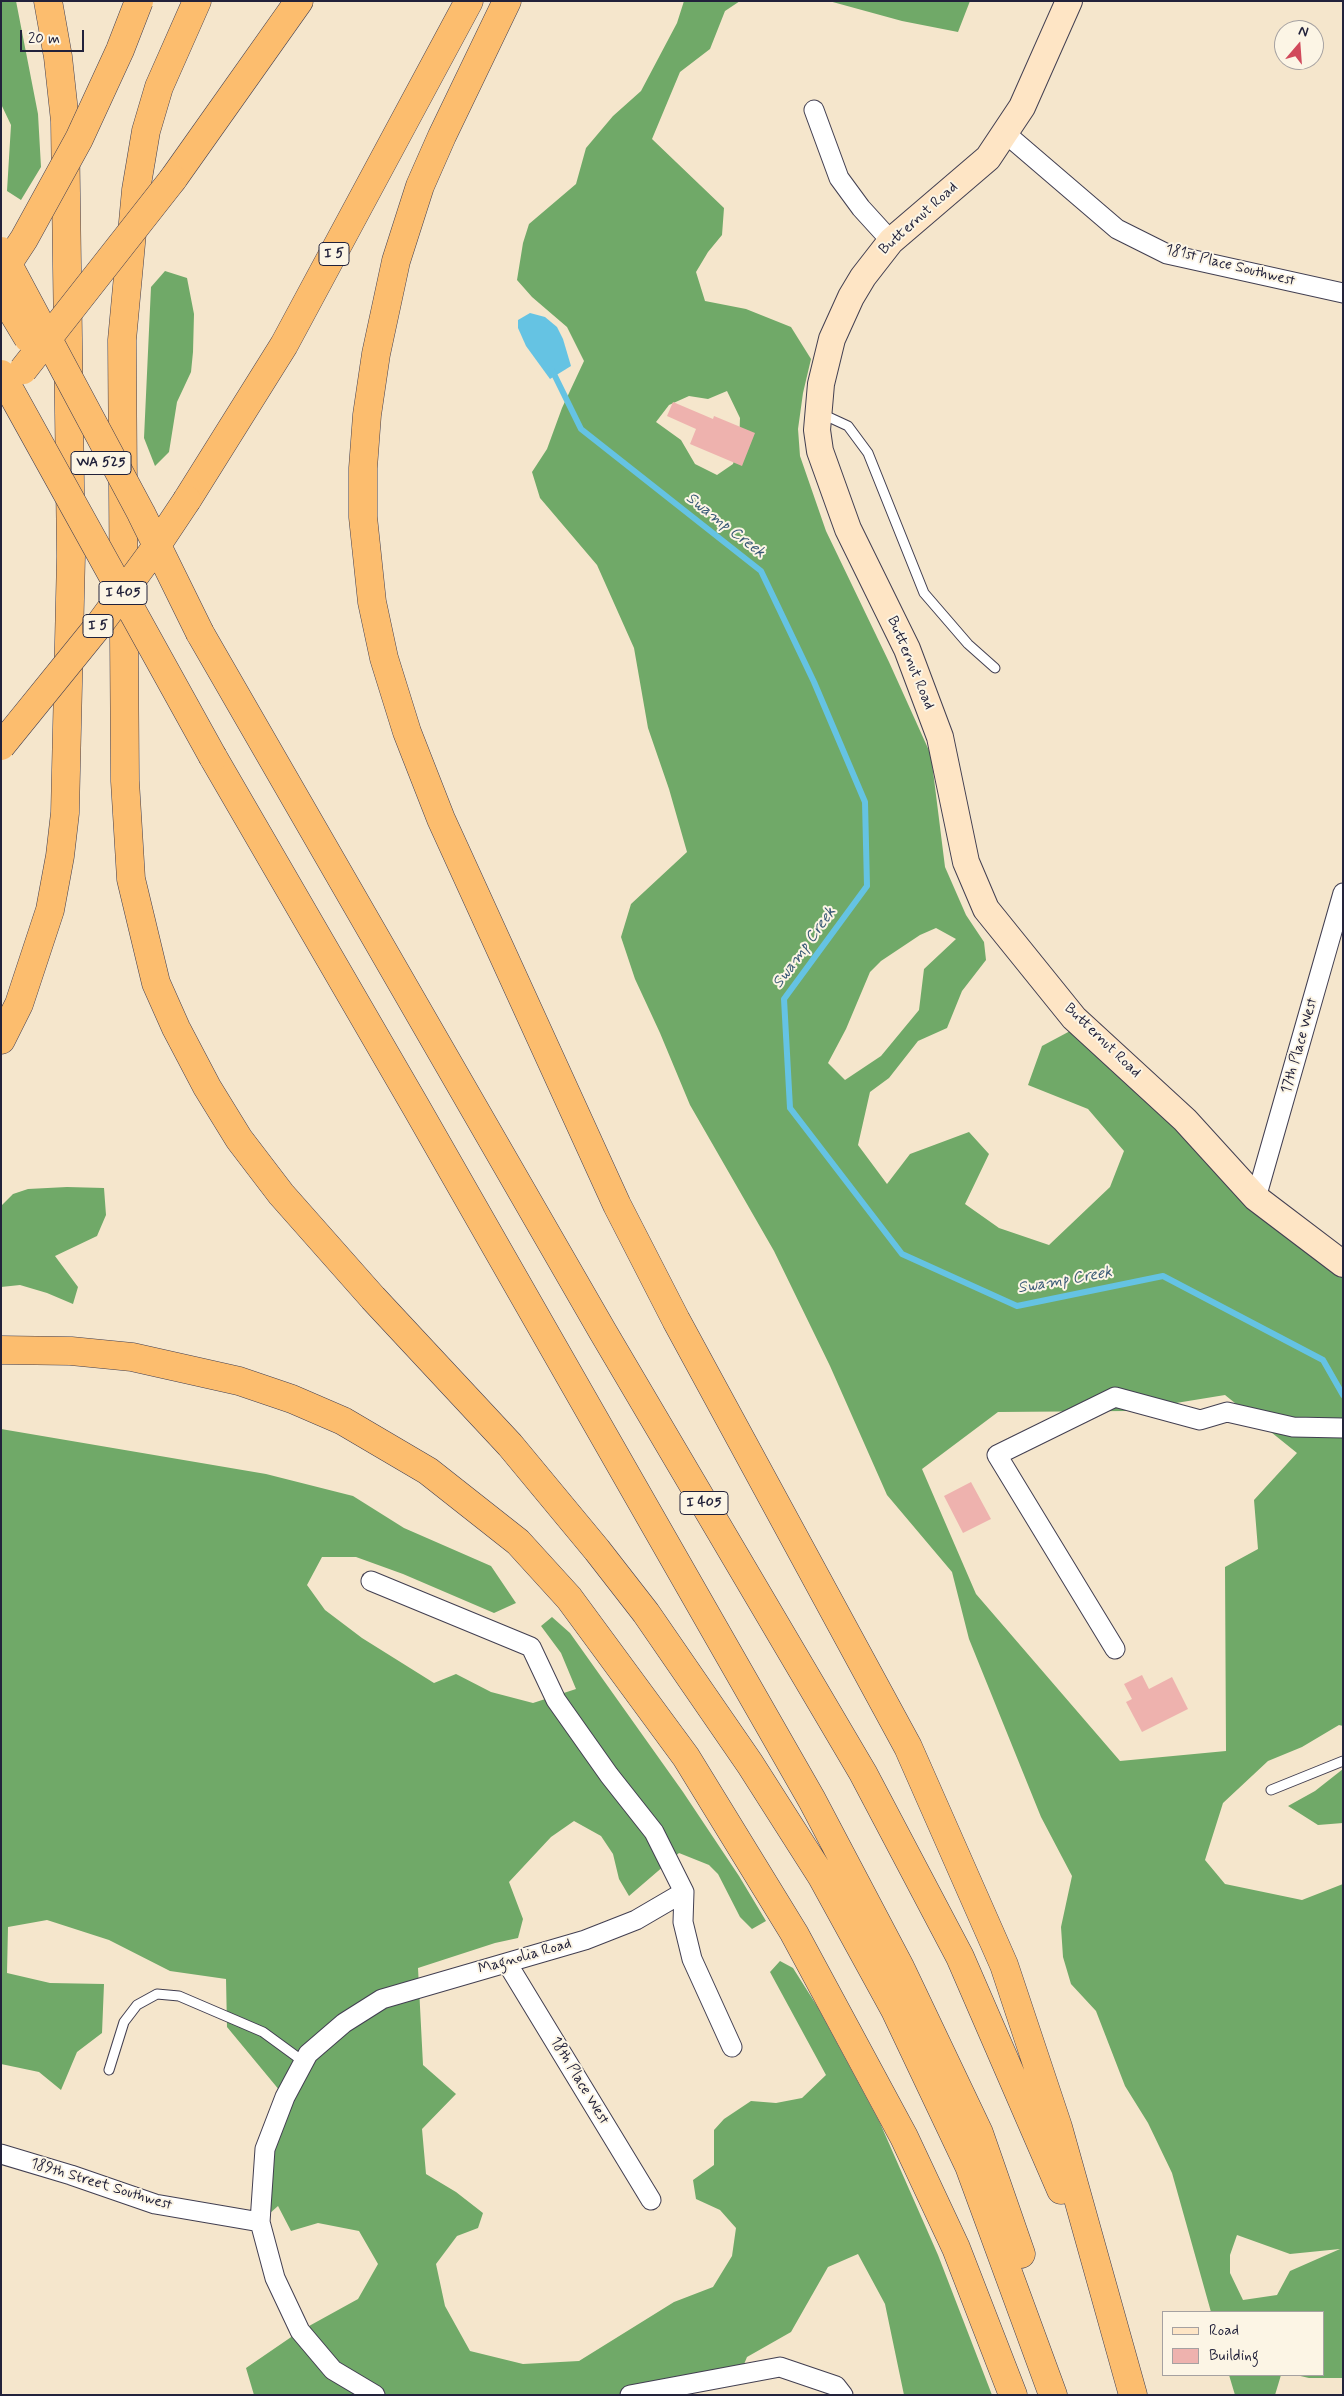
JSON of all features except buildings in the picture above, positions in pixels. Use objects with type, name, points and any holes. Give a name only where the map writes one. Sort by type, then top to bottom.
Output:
[{"type":"highway","points":[[1,1040],[19,1004],[50,910],[60,856],[65,813],[71,556],[65,121],[58,57],[48,1]]},
{"type":"highway","points":[[1,274],[28,231],[79,139],[120,50],[140,1]]},
{"type":"highway","points":[[197,1],[159,87],[146,131],[136,190],[122,340],[125,781],[131,879],[156,983],[176,1028],[207,1088],[239,1139],[288,1202],[373,1298],[510,1445],[597,1550],[646,1613],[750,1764],[822,1877],[895,2010],[969,2166],[1053,2395]]},
{"type":"highway","points":[[1,396],[12,372],[173,179],[299,1]]},
{"type":"highway","name":"I 5","points":[[1,746],[99,625],[151,554],[187,500],[284,345],[469,1]]},
{"type":"highway","points":[[507,1],[420,186],[396,261],[376,354],[367,414],[363,459],[363,517],[372,602],[384,658],[407,732],[441,819],[617,1204],[676,1320],[908,1747],[1004,1965],[1058,2127],[1120,2351]]},
{"type":"highway","points":[[1,251],[141,513],[200,633]]},
{"type":"highway","name":"WA 525","points":[[1,293],[200,633]]},
{"type":"highway","name":"I 405","points":[[12,372],[33,430],[213,757],[421,1115],[812,1800],[900,1967],[979,2133],[1029,2274],[1062,2395]]},
{"type":"highway","name":"I 405","points":[[200,633],[598,1323],[863,1773],[960,1957],[1068,2207],[1120,2351],[1133,2395]]},
{"type":"highway","points":[[1,1350],[70,1351],[132,1356],[239,1381],[292,1399],[343,1421],[428,1471],[518,1542],[569,1598],[686,1757],[794,1933],[916,2163],[956,2248],[1012,2395]]},
{"type":"street","name":"Butternut Road","points":[[1069,1],[1022,107],[988,158],[891,241],[863,277],[840,318],[825,362],[817,411],[820,451],[848,529],[907,649],[940,738],[966,862],[986,910],[1074,1018],[1185,1120],[1256,1198],[1343,1264]]},
{"type":"street","points":[[814,110],[839,178],[861,208],[891,241]]},
{"type":"street","name":"181st Place Southwest","points":[[1005,133],[1118,229],[1167,254],[1343,293]]},
{"type":"street","name":"17th Place West","points":[[1256,1198],[1343,893]]},
{"type":"street","points":[[1115,1649],[997,1455],[1115,1397],[1200,1420],[1227,1412],[1294,1427],[1335,1428]]},
{"type":"street","points":[[371,1580],[531,1648],[556,1700],[609,1776],[654,1832],[684,1892],[683,1922],[686,1940],[692,1958],[732,2046]]},
{"type":"street","name":"Magnolia Road","points":[[375,2395],[333,2370],[300,2331],[275,2278],[260,2222],[265,2150],[285,2097],[308,2054],[344,2023],[382,1998],[585,1940],[636,1920],[684,1892]]},
{"type":"street","name":"18th Place West","points":[[507,1963],[651,2200]]},
{"type":"street","name":"189th Street Southwest","points":[[1,2154],[71,2175],[155,2204],[260,2222]]},
{"type":"street","points":[[630,2395],[780,2367],[836,2386],[843,2395]]},
{"type":"lane","points":[[817,411],[848,426],[868,453],[924,593],[968,644],[994,668]]},
{"type":"lane","points":[[1271,1790],[1343,1760]]},
{"type":"lane","points":[[109,2070],[124,2022],[137,2005],[158,1994],[179,1996],[264,2032],[304,2062]]},
{"type":"green space","points":[[1,1],[16,1],[38,114],[41,167],[21,200],[7,191],[11,125],[1,104]]},
{"type":"green space","points":[[684,1],[740,1],[725,11],[710,49],[680,72],[652,139],[724,208],[722,235],[708,252],[696,272],[705,301],[746,309],[791,327],[811,359],[803,393],[798,429],[800,456],[826,531],[931,755],[945,867],[966,915],[984,942],[986,960],[962,991],[947,1028],[918,1041],[889,1078],[870,1092],[858,1145],[887,1184],[910,1154],[969,1132],[989,1154],[965,1204],[999,1228],[1049,1245],[1110,1187],[1124,1151],[1088,1109],[1028,1085],[1042,1046],[1072,1030],[1343,1271],[1343,1726],[1339,1725],[1302,1747],[1268,1761],[1223,1803],[1205,1860],[1225,1884],[1302,1900],[1343,1884],[1343,2378],[1309,2378],[1300,2376],[1324,2376],[1324,2311],[1211,2311],[1172,2173],[1148,2123],[1125,2086],[1096,2011],[1071,1984],[1063,1957],[1061,1927],[1072,1876],[1041,1817],[969,1639],[952,1572],[887,1495],[830,1366],[774,1251],[690,1105],[635,979],[621,937],[631,904],[687,852],[669,789],[648,728],[634,648],[597,565],[540,498],[532,472],[547,449],[562,408],[584,361],[567,327],[532,297],[517,280],[523,243],[529,224],[576,184],[586,148],[613,116],[641,91],[677,23]],"holes":[[[727,391],[740,418],[739,445],[733,464],[717,475],[695,464],[681,440],[656,422],[669,405],[689,396],[708,399]],[[936,928],[956,939],[924,969],[919,1010],[881,1056],[845,1080],[828,1063],[846,1029],[870,972],[881,961],[920,935]],[[1225,1395],[1297,1453],[1254,1500],[1258,1549],[1225,1567],[1226,1751],[1120,1761],[976,1594],[922,1469],[998,1412],[1127,1411]],[[1237,2235],[1290,2254],[1340,2249],[1290,2271],[1277,2295],[1243,2300],[1230,2273],[1230,2255]]]},
{"type":"green space","points":[[829,1],[970,1],[958,32],[902,21]]},
{"type":"green space","points":[[165,271],[187,278],[194,314],[193,352],[191,372],[177,402],[169,452],[155,466],[144,438],[151,287]]},
{"type":"green space","points":[[104,1188],[106,1215],[97,1236],[55,1256],[78,1287],[73,1304],[47,1293],[20,1285],[1,1287],[1,1206],[13,1194],[28,1189]]},
{"type":"green space","points":[[1,1429],[266,1474],[353,1496],[404,1528],[491,1566],[516,1603],[494,1613],[403,1574],[356,1557],[322,1557],[307,1585],[325,1610],[362,1638],[434,1683],[456,1674],[491,1692],[533,1703],[576,1689],[561,1653],[541,1626],[552,1617],[570,1633],[683,1792],[739,1876],[766,1921],[752,1929],[740,1917],[718,1874],[709,1865],[679,1853],[629,1896],[619,1879],[613,1854],[601,1836],[574,1821],[551,1837],[509,1882],[523,1919],[518,1938],[495,1943],[418,1968],[423,2065],[456,2094],[422,2129],[426,2174],[456,2192],[483,2213],[478,2228],[457,2236],[436,2264],[445,2306],[470,2351],[523,2364],[579,2361],[674,2302],[713,2287],[732,2256],[736,2228],[720,2210],[696,2199],[693,2180],[714,2165],[714,2130],[724,2119],[751,2101],[776,2103],[802,2098],[826,2075],[770,1972],[780,1961],[793,1968],[817,2006],[880,2123],[938,2255],[992,2395],[904,2395],[885,2304],[858,2254],[828,2267],[791,2332],[747,2357],[740,2374],[630,2395],[254,2395],[246,2368],[300,2331],[358,2299],[378,2264],[359,2231],[318,2223],[291,2231],[278,2206],[260,2222],[265,2149],[285,2097],[227,2027],[226,1979],[170,1971],[109,1940],[47,1920],[8,1927],[7,1973],[50,1983],[104,1984],[102,2033],[77,2052],[61,2090],[39,2072],[1,2064]]},
{"type":"green space","points":[[1343,1769],[1343,1823],[1318,1825],[1288,1806],[1315,1791]]},
{"type":"green space","points":[[1229,2376],[1281,2376],[1275,2395],[1235,2395]]},
{"type":"water","points":[[530,313],[545,317],[557,327],[563,339],[571,366],[550,379],[526,346],[518,328],[518,320]]},
{"type":"waterway","name":"Swamp Creek","points":[[552,370],[581,429],[761,571],[814,682],[865,802],[867,886],[784,999],[790,1108],[902,1254],[1017,1306],[1163,1276],[1323,1360],[1343,1395]]}]
